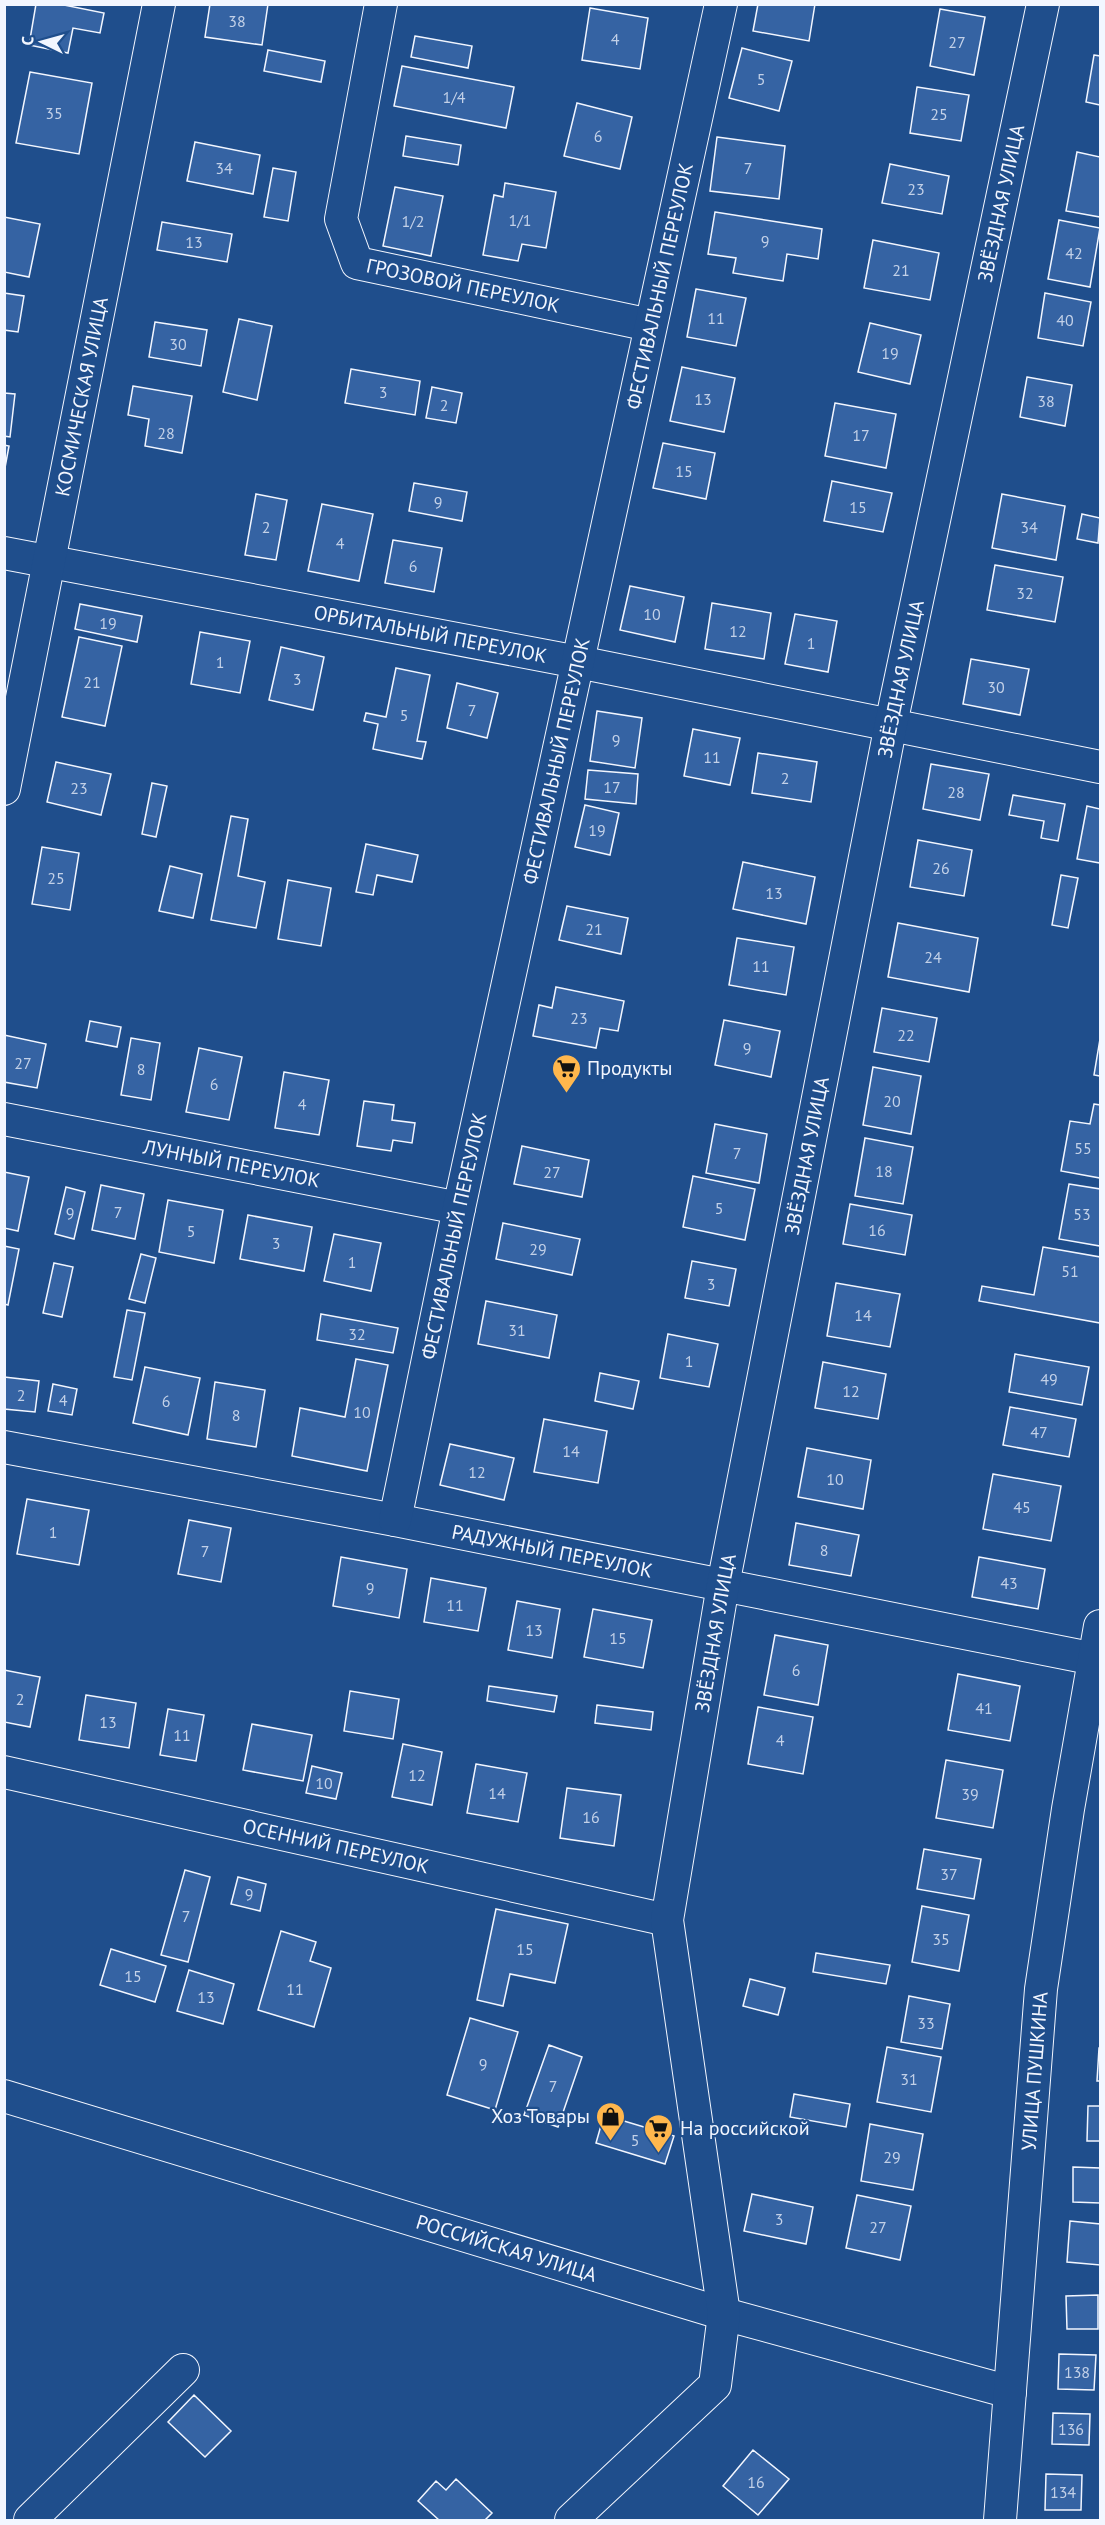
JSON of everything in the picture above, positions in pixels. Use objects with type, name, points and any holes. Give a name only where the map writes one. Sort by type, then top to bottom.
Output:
[{"type":"street","name":"КОСМИЧЕСКАЯ УЛИЦА","points":[[4,789],[159,4]]},
{"type":"street","name":"ГРОЗОВОЙ ПЕРЕУЛОК","points":[[381,4],[341,219],[357,263],[650,325]]},
{"type":"street","name":"ФЕСТИВАЛЬНЫЙ ПЕРЕУЛОК","points":[[395,1520],[459,1208],[721,4]]},
{"type":"street","name":"ЗВЁЗДНАЯ УЛИЦА","points":[[571,2520],[715,2385],[724,2314],[668,1920],[723,1584],[891,724],[1042,4]]},
{"type":"street","name":"ОРБИТАЛЬНЫЙ ПЕРЕУЛОК","points":[[4,553],[578,662],[1101,767]]},
{"type":"street","name":"ЛУННЫЙ ПЕРЕУЛОК","points":[[4,1119],[459,1208]]},
{"type":"street","name":"РАДУЖНЫЙ ПЕРЕУЛОК","points":[[4,1447],[395,1520],[1097,1660]]},
{"type":"street","name":"УЛИЦА ПУШКИНА","points":[[1000,2520],[1041,1989],[1068,1809],[1097,1660],[1101,1626]]},
{"type":"street","name":"ОСЕННИЙ ПЕРЕУЛОК","points":[[4,1772],[668,1920]]},
{"type":"street","name":"РОССИЙСКАЯ УЛИЦА","points":[[4,2096],[724,2314],[1010,2392]]},
{"type":"street","points":[[30,2520],[183,2370]]},
{"type":"building","points":[[36,4],[59,4],[104,13],[100,33],[73,28],[68,53],[29,45]]},
{"type":"building","points":[[210,4],[268,4],[262,45],[205,37]]},
{"type":"building","points":[[758,4],[815,4],[809,41],[753,31]]},
{"type":"building","points":[[590,8],[648,18],[640,69],[582,60]]},
{"type":"building","points":[[940,9],[985,17],[974,75],[930,66]]},
{"type":"building","points":[[415,36],[472,46],[468,68],[411,57]]},
{"type":"building","points":[[742,48],[792,61],[779,111],[729,98]]},
{"type":"building","points":[[268,50],[325,61],[321,82],[264,71]]},
{"type":"building","points":[[1094,55],[1100,56],[1100,105],[1086,102]]},
{"type":"building","points":[[402,66],[514,87],[506,128],[394,106]]},
{"type":"building","points":[[30,72],[92,83],[79,154],[16,143]]},
{"type":"building","points":[[917,87],[969,95],[961,141],[910,133]]},
{"type":"building","points":[[577,103],[632,117],[620,169],[564,156]]},
{"type":"building","points":[[406,136],[461,145],[458,165],[403,156]]},
{"type":"building","points":[[717,137],[785,146],[779,199],[710,191]]},
{"type":"building","points":[[195,142],[260,155],[253,194],[187,181]]},
{"type":"building","points":[[1077,152],[1100,157],[1100,217],[1066,211]]},
{"type":"building","points":[[890,164],[949,176],[942,214],[882,203]]},
{"type":"building","points":[[273,168],[296,172],[288,221],[264,217]]},
{"type":"building","points":[[505,183],[556,192],[546,248],[522,244],[518,261],[483,255],[494,195],[503,197]]},
{"type":"building","points":[[395,187],[443,196],[431,256],[383,246]]},
{"type":"building","points":[[715,212],[822,229],[818,259],[787,254],[783,281],[733,273],[736,258],[708,254]]},
{"type":"building","points":[[4,217],[40,224],[29,277],[4,272]]},
{"type":"building","points":[[1059,220],[1100,228],[1090,287],[1048,279]]},
{"type":"building","points":[[162,222],[232,234],[227,262],[157,250]]},
{"type":"building","points":[[873,240],[939,253],[930,300],[864,288]]},
{"type":"building","points":[[696,289],[746,298],[736,346],[687,337]]},
{"type":"building","points":[[4,293],[24,296],[18,332],[4,330]]},
{"type":"building","points":[[1045,293],[1091,302],[1083,346],[1038,338]]},
{"type":"building","points":[[239,319],[272,326],[257,400],[223,392]]},
{"type":"building","points":[[155,322],[207,330],[201,366],[149,357]]},
{"type":"building","points":[[870,323],[921,335],[910,384],[858,372]]},
{"type":"building","points":[[682,367],[735,378],[724,432],[670,421]]},
{"type":"building","points":[[351,369],[420,381],[415,415],[345,403]]},
{"type":"building","points":[[1027,377],[1072,385],[1065,426],[1020,417]]},
{"type":"building","points":[[133,386],[192,396],[182,453],[145,446],[149,419],[128,415]]},
{"type":"building","points":[[432,387],[462,393],[456,423],[426,418]]},
{"type":"building","points":[[4,393],[15,394],[10,437],[4,436]]},
{"type":"building","points":[[835,403],[896,414],[886,468],[825,456]]},
{"type":"building","points":[[663,443],[715,453],[706,499],[653,488]]},
{"type":"building","points":[[4,445],[9,446],[4,473]]},
{"type":"building","points":[[832,481],[892,493],[883,532],[824,521]]},
{"type":"building","points":[[414,483],[467,492],[462,521],[409,511]]},
{"type":"building","points":[[256,494],[287,500],[276,560],[245,555]]},
{"type":"building","points":[[1002,494],[1065,506],[1056,560],[992,548]]},
{"type":"building","points":[[322,504],[373,514],[359,581],[308,571]]},
{"type":"building","points":[[1082,514],[1100,518],[1098,543],[1077,539]]},
{"type":"building","points":[[393,540],[442,548],[434,592],[385,583]]},
{"type":"building","points":[[995,565],[1063,577],[1055,622],[987,610]]},
{"type":"building","points":[[630,586],[684,597],[675,642],[620,630]]},
{"type":"building","points":[[712,603],[771,613],[764,659],[705,649]]},
{"type":"building","points":[[80,604],[142,616],[137,642],[75,629]]},
{"type":"building","points":[[795,614],[837,621],[828,672],[785,664]]},
{"type":"building","points":[[200,632],[250,641],[240,693],[191,684]]},
{"type":"building","points":[[79,637],[122,646],[105,726],[62,717]]},
{"type":"building","points":[[281,647],[324,657],[313,710],[269,700]]},
{"type":"building","points":[[971,659],[1029,669],[1020,715],[963,704]]},
{"type":"building","points":[[396,668],[430,675],[417,741],[426,742],[422,759],[373,749],[378,724],[364,721],[366,713],[386,717]]},
{"type":"building","points":[[457,683],[498,693],[487,738],[447,728]]},
{"type":"building","points":[[597,711],[642,718],[635,768],[590,761]]},
{"type":"building","points":[[693,729],[740,738],[730,785],[684,776]]},
{"type":"building","points":[[758,753],[817,762],[811,802],[752,793]]},
{"type":"building","points":[[56,762],[111,774],[101,815],[47,802]]},
{"type":"building","points":[[931,764],[989,774],[980,820],[923,809]]},
{"type":"building","points":[[588,770],[638,774],[636,804],[585,799]]},
{"type":"building","points":[[152,783],[167,786],[156,837],[142,834]]},
{"type":"building","points":[[1013,795],[1065,804],[1058,841],[1041,838],[1044,821],[1009,815]]},
{"type":"building","points":[[585,805],[619,813],[610,855],[575,847]]},
{"type":"building","points":[[1087,806],[1100,809],[1100,863],[1077,859]]},
{"type":"building","points":[[231,816],[248,819],[238,876],[265,882],[256,928],[211,920]]},
{"type":"building","points":[[918,840],[972,850],[964,896],[910,887]]},
{"type":"building","points":[[366,844],[418,855],[412,882],[377,875],[373,895],[356,892]]},
{"type":"building","points":[[42,847],[79,853],[70,910],[32,904]]},
{"type":"building","points":[[743,862],[815,877],[806,924],[733,909]]},
{"type":"building","points":[[170,866],[202,874],[193,918],[159,911]]},
{"type":"building","points":[[1061,875],[1078,878],[1068,928],[1052,925]]},
{"type":"building","points":[[288,880],[331,888],[321,946],[278,939]]},
{"type":"building","points":[[567,906],[628,918],[621,954],[559,940]]},
{"type":"building","points":[[898,923],[978,938],[969,992],[888,977]]},
{"type":"building","points":[[737,938],[794,947],[786,995],[729,985]]},
{"type":"building","points":[[556,987],[624,1001],[618,1031],[600,1028],[596,1048],[533,1036],[539,1005],[552,1008]]},
{"type":"building","points":[[882,1008],[937,1018],[929,1062],[874,1052]]},
{"type":"building","points":[[724,1020],[780,1031],[771,1077],[715,1065]]},
{"type":"building","points":[[90,1021],[121,1027],[117,1047],[86,1041]]},
{"type":"building","points":[[4,1035],[46,1044],[37,1088],[4,1082]]},
{"type":"building","points":[[131,1038],[160,1043],[151,1100],[121,1095]]},
{"type":"building","points":[[1100,1039],[1100,1076],[1094,1075]]},
{"type":"building","points":[[199,1048],[242,1057],[229,1120],[186,1112]]},
{"type":"building","points":[[873,1067],[921,1076],[911,1134],[863,1125]]},
{"type":"building","points":[[284,1072],[329,1080],[319,1135],[275,1128]]},
{"type":"building","points":[[364,1101],[394,1105],[392,1120],[415,1123],[412,1143],[393,1140],[391,1151],[357,1146]]},
{"type":"building","points":[[1094,1104],[1100,1105],[1100,1178],[1061,1171],[1070,1121],[1090,1124]]},
{"type":"building","points":[[715,1124],[767,1134],[759,1183],[706,1173]]},
{"type":"building","points":[[865,1138],[913,1147],[903,1204],[855,1196]]},
{"type":"building","points":[[522,1146],[589,1160],[582,1197],[514,1184]]},
{"type":"building","points":[[4,1172],[29,1177],[18,1231],[4,1228]]},
{"type":"building","points":[[693,1176],[755,1189],[745,1240],[683,1227]]},
{"type":"building","points":[[1069,1184],[1100,1189],[1100,1246],[1059,1239]]},
{"type":"building","points":[[101,1185],[144,1194],[135,1239],[92,1230]]},
{"type":"building","points":[[66,1187],[85,1192],[74,1239],[55,1234]]},
{"type":"building","points":[[168,1200],[223,1210],[214,1263],[159,1252]]},
{"type":"building","points":[[850,1204],[912,1215],[905,1255],[843,1244]]},
{"type":"building","points":[[248,1215],[312,1227],[304,1271],[240,1259]]},
{"type":"building","points":[[503,1223],[580,1239],[572,1275],[496,1259]]},
{"type":"building","points":[[334,1234],[381,1243],[371,1291],[324,1281]]},
{"type":"building","points":[[4,1246],[19,1249],[8,1305],[4,1304]]},
{"type":"building","points":[[1043,1247],[1100,1257],[1100,1323],[979,1301],[982,1286],[1034,1295]]},
{"type":"building","points":[[141,1254],[156,1258],[145,1303],[129,1299]]},
{"type":"building","points":[[692,1261],[736,1269],[729,1306],[685,1298]]},
{"type":"building","points":[[54,1263],[73,1267],[62,1317],[43,1313]]},
{"type":"building","points":[[836,1283],[900,1294],[890,1347],[827,1336]]},
{"type":"building","points":[[486,1301],[557,1315],[549,1358],[478,1344]]},
{"type":"building","points":[[127,1310],[145,1313],[132,1380],[114,1377]]},
{"type":"building","points":[[321,1314],[398,1328],[393,1353],[317,1340]]},
{"type":"building","points":[[668,1334],[718,1344],[709,1387],[660,1378]]},
{"type":"building","points":[[1015,1354],[1089,1367],[1082,1405],[1009,1392]]},
{"type":"building","points":[[356,1359],[388,1365],[367,1471],[292,1456],[300,1408],[345,1417]]},
{"type":"building","points":[[823,1362],[886,1374],[878,1419],[815,1408]]},
{"type":"building","points":[[145,1367],[200,1378],[188,1435],[133,1423]]},
{"type":"building","points":[[600,1373],[639,1381],[633,1409],[595,1401]]},
{"type":"building","points":[[4,1377],[39,1381],[35,1412],[4,1409]]},
{"type":"building","points":[[215,1382],[265,1390],[256,1447],[207,1439]]},
{"type":"building","points":[[53,1384],[77,1389],[72,1415],[48,1411]]},
{"type":"building","points":[[1010,1407],[1076,1419],[1069,1457],[1003,1445]]},
{"type":"building","points":[[544,1419],[607,1431],[598,1483],[534,1472]]},
{"type":"building","points":[[450,1444],[514,1458],[504,1500],[440,1485]]},
{"type":"building","points":[[807,1448],[871,1460],[863,1509],[798,1497]]},
{"type":"building","points":[[993,1474],[1061,1486],[1051,1541],[983,1529]]},
{"type":"building","points":[[27,1499],[89,1510],[79,1565],[17,1554]]},
{"type":"building","points":[[189,1520],[231,1528],[221,1582],[178,1574]]},
{"type":"building","points":[[796,1523],[859,1535],[851,1576],[789,1565]]},
{"type":"building","points":[[341,1557],[407,1569],[399,1618],[333,1606]]},
{"type":"building","points":[[979,1557],[1045,1569],[1038,1609],[972,1597]]},
{"type":"building","points":[[431,1578],[486,1588],[478,1631],[424,1622]]},
{"type":"building","points":[[517,1601],[560,1609],[552,1658],[508,1650]]},
{"type":"building","points":[[593,1609],[652,1620],[643,1668],[584,1657]]},
{"type":"building","points":[[775,1635],[828,1645],[818,1705],[764,1695]]},
{"type":"building","points":[[4,1670],[40,1677],[30,1727],[4,1722]]},
{"type":"building","points":[[958,1674],[1020,1686],[1010,1741],[948,1730]]},
{"type":"building","points":[[489,1686],[557,1696],[554,1712],[487,1701]]},
{"type":"building","points":[[350,1691],[399,1699],[393,1739],[344,1731]]},
{"type":"building","points":[[86,1695],[136,1703],[129,1748],[79,1740]]},
{"type":"building","points":[[597,1705],[653,1712],[651,1730],[595,1723]]},
{"type":"building","points":[[758,1707],[813,1717],[803,1774],[748,1764]]},
{"type":"building","points":[[168,1709],[204,1715],[196,1761],[160,1755]]},
{"type":"building","points":[[252,1724],[312,1735],[303,1781],[243,1770]]},
{"type":"building","points":[[403,1744],[442,1752],[432,1805],[392,1797]]},
{"type":"building","points":[[946,1760],[1003,1770],[993,1828],[936,1818]]},
{"type":"building","points":[[476,1764],[527,1773],[518,1822],[467,1813]]},
{"type":"building","points":[[312,1766],[342,1773],[336,1799],[306,1793]]},
{"type":"building","points":[[567,1788],[621,1795],[614,1846],[560,1838]]},
{"type":"building","points":[[924,1849],[981,1859],[974,1899],[917,1889]]},
{"type":"building","points":[[185,1870],[210,1877],[188,1962],[161,1955]]},
{"type":"building","points":[[238,1877],[266,1884],[260,1911],[231,1904]]},
{"type":"building","points":[[922,1906],[969,1915],[959,1971],[912,1962]]},
{"type":"building","points":[[496,1909],[568,1924],[555,1983],[510,1974],[503,2006],[477,2000]]},
{"type":"building","points":[[281,1931],[316,1942],[310,1961],[331,1968],[314,2027],[258,2010]]},
{"type":"building","points":[[111,1949],[166,1966],[155,2002],[100,1985]]},
{"type":"building","points":[[816,1953],[890,1965],[886,1984],[813,1972]]},
{"type":"building","points":[[189,1970],[234,1984],[223,2024],[177,2011]]},
{"type":"building","points":[[750,1979],[785,1988],[778,2015],[743,2006]]},
{"type":"building","points":[[909,1996],[950,2004],[942,2049],[901,2042]]},
{"type":"building","points":[[470,2018],[518,2032],[495,2110],[447,2095]]},
{"type":"building","points":[[549,2045],[582,2057],[558,2127],[524,2115]]},
{"type":"building","points":[[887,2047],[941,2057],[931,2112],[877,2102]]},
{"type":"building","points":[[1099,2048],[1100,2081],[1097,2081]]},
{"type":"building","points":[[794,2094],[850,2104],[846,2127],[790,2117]]},
{"type":"building","points":[[1088,2106],[1100,2106],[1100,2141],[1087,2141]]},
{"type":"building","points":[[604,2115],[674,2136],[665,2164],[596,2143]]},
{"type":"building","points":[[870,2124],[923,2134],[913,2190],[861,2181]]},
{"type":"building","points":[[1073,2167],[1100,2168],[1100,2203],[1073,2202]]},
{"type":"building","points":[[752,2194],[813,2207],[806,2244],[744,2231]]},
{"type":"building","points":[[857,2195],[911,2206],[900,2260],[846,2248]]},
{"type":"building","points":[[1070,2221],[1100,2224],[1100,2265],[1067,2262]]},
{"type":"building","points":[[1098,2295],[1098,2329],[1067,2329],[1066,2296]]},
{"type":"building","points":[[1059,2354],[1096,2355],[1094,2390],[1058,2389]]},
{"type":"building","points":[[194,2395],[231,2431],[205,2457],[168,2422]]},
{"type":"building","points":[[1053,2413],[1090,2414],[1089,2445],[1052,2444]]},
{"type":"building","points":[[753,2450],[789,2479],[758,2515],[723,2486]]},
{"type":"building","points":[[1046,2474],[1082,2475],[1081,2510],[1045,2510]]},
{"type":"building","points":[[456,2479],[492,2513],[485,2520],[439,2520],[418,2501],[436,2481],[446,2490]]},
{"type":"place","name":"Продукты","points":[[566,1094]]},
{"type":"place","name":"Хоз Товары","points":[[611,2142]]},
{"type":"place","name":"На российской","points":[[659,2154]]}]
